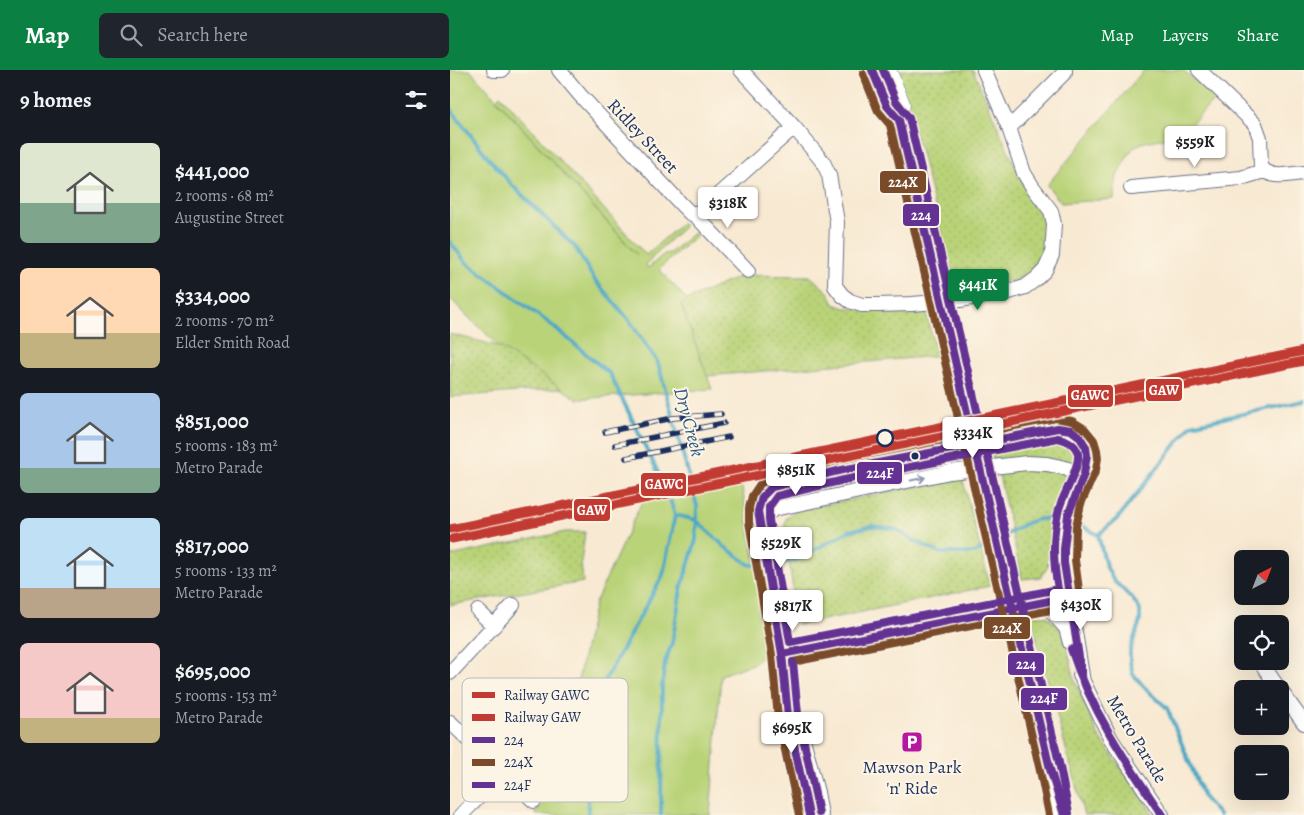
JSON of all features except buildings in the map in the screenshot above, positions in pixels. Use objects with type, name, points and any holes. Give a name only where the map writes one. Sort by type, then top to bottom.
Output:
[{"type":"main road","points":[[872,70],[886,106],[899,120]]},
{"type":"main road","points":[[887,70],[901,104],[899,120],[1050,768],[1059,815]]},
{"type":"main road","points":[[1050,768],[1064,815]]},
{"type":"street","points":[[494,70],[502,70]]},
{"type":"street","name":"Ridley Street","points":[[559,70],[690,213],[696,216],[748,271]]},
{"type":"street","points":[[741,70],[794,127],[823,162],[830,176],[837,222],[835,286],[850,301],[862,305],[912,304],[960,300],[1009,292],[1025,287],[1045,270],[1052,255],[1054,224],[1051,211],[1024,173],[1009,128],[984,70]]},
{"type":"street","points":[[1009,128],[1065,70]]},
{"type":"street","points":[[1199,70],[1255,124],[1260,138],[1261,167],[1268,175],[1304,173]]},
{"type":"street","points":[[690,213],[698,213],[794,127]]},
{"type":"street","points":[[1131,188],[1241,178],[1264,171]]},
{"type":"street","name":"Metro Parade","points":[[760,527],[758,511],[760,500],[772,487],[842,470],[1058,428],[1068,428],[1084,441],[1088,450],[1088,459],[1069,510],[1064,543],[1066,578],[1083,682]]},
{"type":"street","points":[[809,815],[788,716],[782,654],[760,527],[765,516],[774,509],[950,472],[1027,463],[1047,464],[1068,469],[1076,474],[1077,488]]},
{"type":"street","name":"Metro Parade","points":[[1043,602],[1066,628],[1083,682],[1112,739],[1162,815]]},
{"type":"street","points":[[450,673],[513,605]]},
{"type":"street","points":[[478,611],[494,626]]},
{"type":"street","points":[[786,686],[796,713],[817,792],[821,815]]},
{"type":"street","points":[[1289,702],[1304,723]]},
{"type":"street","points":[[450,722],[462,734]]},
{"type":"street","points":[[461,815],[473,802]]},
{"type":"green space","points":[[450,70],[470,70],[496,99],[500,95],[646,255],[682,223],[684,227],[646,265],[648,268],[664,254],[670,253],[696,231],[698,234],[659,269],[687,300],[681,305],[712,389],[577,399],[499,346],[450,298]]},
{"type":"green space","points":[[893,70],[973,70],[1022,182],[1042,213],[1046,224],[1047,246],[1041,262],[1030,274],[1010,282],[956,290],[920,149]]},
{"type":"green space","points":[[1144,70],[1183,70],[1215,99],[1181,135],[1145,142],[1135,146],[1117,176],[1114,199],[1061,203],[1047,185]]},
{"type":"green space","points":[[743,275],[810,276],[828,292],[834,304],[845,308],[926,309],[936,356],[707,376],[681,305],[687,300]]},
{"type":"green space","points":[[450,334],[499,346],[571,388],[450,397]]},
{"type":"green space","points":[[1056,435],[1068,439],[1075,445],[1079,466],[1051,461],[993,463],[990,448]]},
{"type":"green space","points":[[1034,466],[1065,472],[1047,568],[1041,577],[1022,579],[998,470]]},
{"type":"green space","points":[[740,477],[767,626],[768,651],[755,663],[721,675],[710,815],[537,815],[535,813],[544,802],[628,802],[628,678],[578,678],[595,603],[646,493]]},
{"type":"green space","points":[[962,477],[990,586],[798,625],[784,527],[787,517],[795,511]]},
{"type":"green space","points":[[565,532],[585,532],[581,562],[583,582],[450,605],[450,556]]},
{"type":"green space","points":[[1030,615],[1047,616],[1059,627],[1065,638],[1075,681],[1098,735],[1153,815],[1084,815]]},
{"type":"waterway","name":"Dry Creek","points":[[450,108],[486,155],[513,186],[575,247],[594,279],[629,320],[658,363],[697,506],[696,540],[681,589],[672,643],[665,662],[662,688],[661,815]]},
{"type":"waterway","name":"Dry Creek","points":[[450,242],[466,262],[553,326],[610,374],[668,493],[675,515],[663,575],[606,678]]},
{"type":"waterway","points":[[1098,535],[1118,518],[1191,425],[1304,401]]},
{"type":"waterway","points":[[675,515],[696,520],[725,547],[750,565],[763,564]]},
{"type":"waterway","points":[[1001,538],[1031,522],[1045,519],[1064,520]]},
{"type":"waterway","points":[[1071,522],[1098,535],[1106,566],[1114,581],[1132,598],[1140,610],[1140,621],[1130,650],[1133,674],[1167,708],[1204,798],[1219,815]]},
{"type":"waterway","points":[[770,563],[794,561],[849,531],[872,526],[895,529],[940,553],[975,553],[993,543]]},
{"type":"waterway","name":"Dry Creek","points":[[588,802],[588,815]]},
{"type":"railway","points":[[605,432],[673,418],[721,414]]},
{"type":"railway","points":[[615,445],[724,423]]},
{"type":"railway","points":[[626,458],[729,437]]},
{"type":"rail line","name":"GAWC","points":[[450,529],[1304,351]]},
{"type":"rail line","name":"GAW","points":[[452,539],[1304,361]]},
{"type":"transit line","name":"224","points":[[872,70],[887,106],[899,120],[1050,769],[1064,815]]},
{"type":"transit line","name":"224F","points":[[883,70],[896,101],[909,118],[1060,767],[1069,813]]},
{"type":"transit line","name":"224X","points":[[863,74],[878,111],[890,125],[1049,815]]},
{"type":"transit line","name":"224X","points":[[793,662],[1076,605],[1080,597],[1075,560],[1076,526],[1081,504],[1096,470],[1098,458],[1094,440],[1085,429],[1072,421],[1056,418],[840,460],[769,478],[760,484],[752,496],[749,508],[749,522],[772,655],[778,718],[799,815]]},
{"type":"transit line","name":"224","points":[[809,815],[788,716],[782,654],[758,511],[762,497],[772,487],[842,470],[1058,428],[1071,430],[1079,436],[1086,447],[1087,455],[1084,474],[1068,515],[1064,549],[1064,563],[1083,682]]},
{"type":"transit line","name":"224F","points":[[1058,438],[1071,443],[1078,454],[1078,460],[1071,481],[1059,509],[1055,529],[1054,559],[1058,589],[790,642],[769,520],[769,507],[777,496],[844,480],[1058,438]]},
{"type":"transit line","name":"224","points":[[782,654],[1049,601]]},
{"type":"transit line","name":"224","points":[[1071,649],[1079,671],[1110,735],[1162,815]]},
{"type":"transit line","name":"224F","points":[[793,662],[798,714],[819,813]]},
{"type":"place","name":"Mawson Park 'n' Ride","points":[[912,742]]}]
